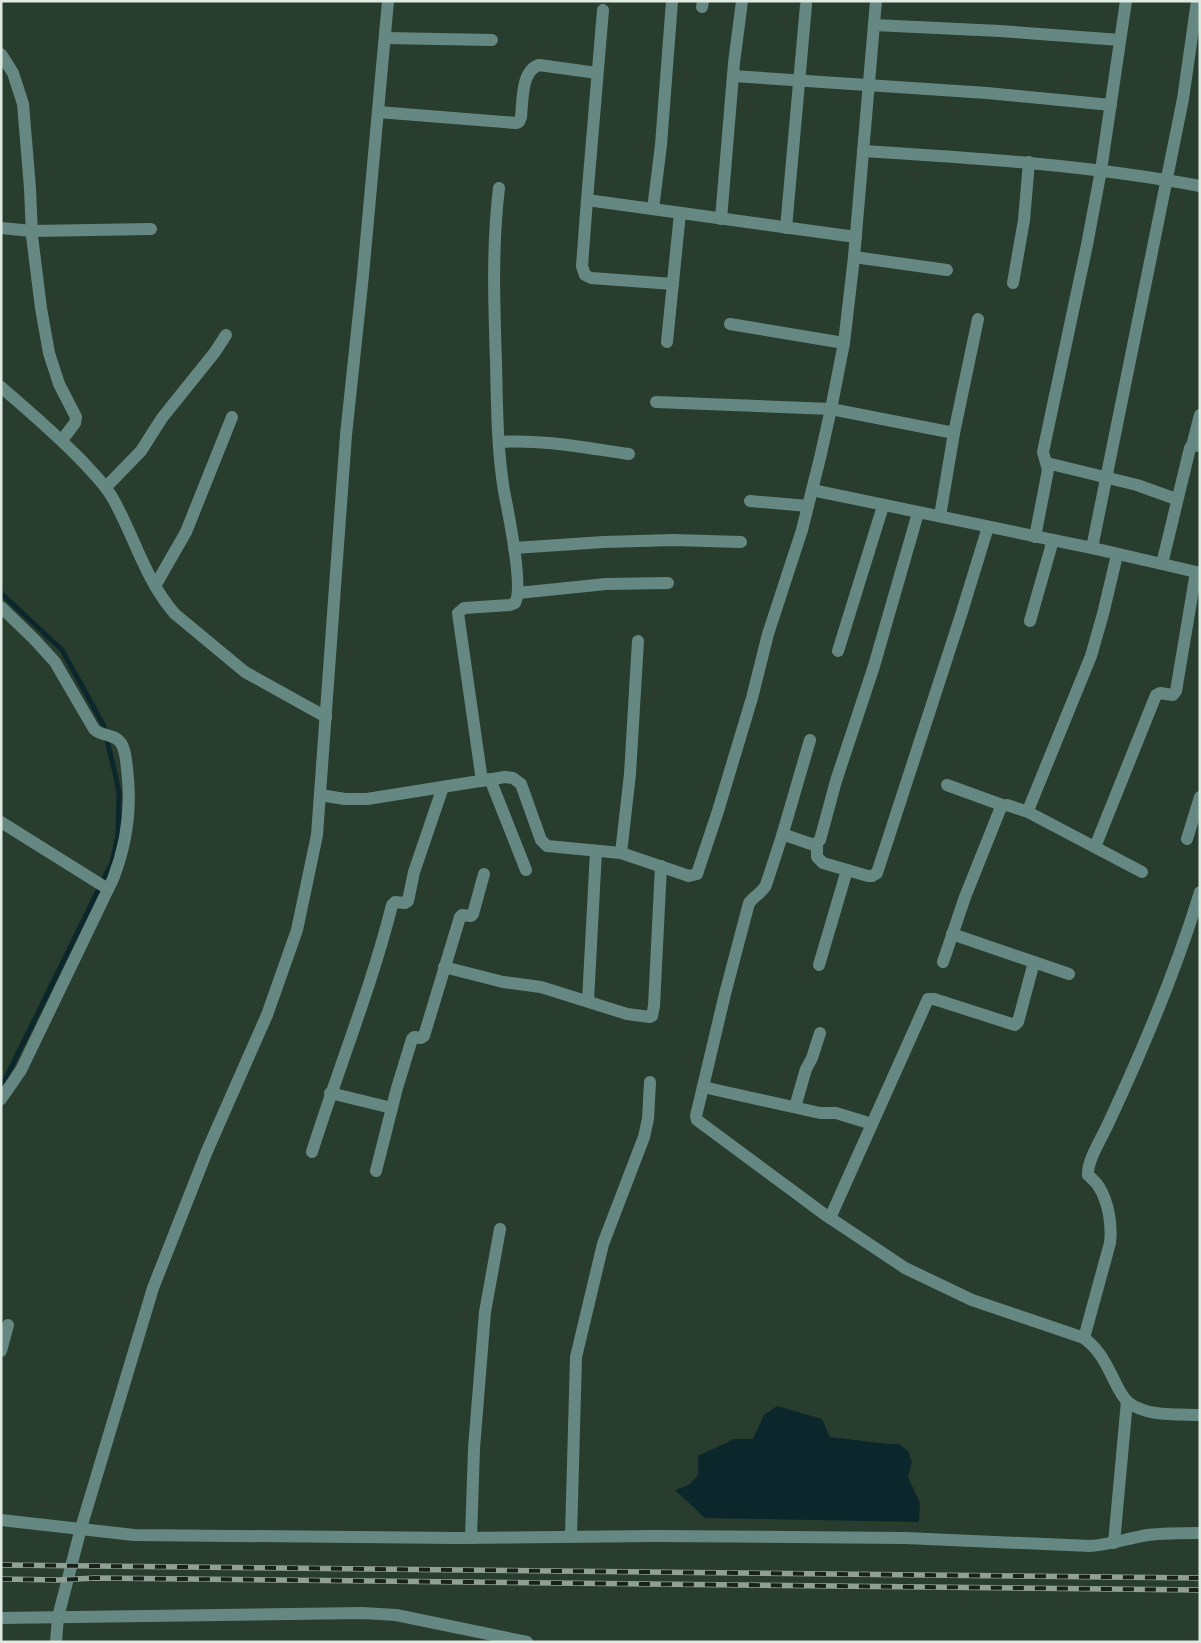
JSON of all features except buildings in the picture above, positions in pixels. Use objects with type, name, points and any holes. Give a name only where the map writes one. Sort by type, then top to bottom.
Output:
[{"type":"street","points":[[56,1642],[58,1617],[81,1528],[152,1288],[207,1151],[267,1015],[297,930],[318,835],[346,435],[388,1]]},
{"type":"street","points":[[653,209],[661,145],[672,1]]},
{"type":"street","points":[[721,219],[733,76],[742,1]]},
{"type":"street","points":[[320,795],[367,800],[505,777],[513,778],[521,784],[541,840],[547,846],[620,853],[689,876],[694,876],[699,870],[752,698],[768,634],[808,506],[831,409],[844,343],[854,257],[876,1]]},
{"type":"street","points":[[1035,537],[1048,476],[1047,463],[1043,452],[1100,170],[1126,1]]},
{"type":"street","points":[[1092,548],[1183,99],[1197,1]]},
{"type":"street","points":[[786,228],[806,5]]},
{"type":"street","points":[[603,10],[582,266],[585,276],[591,278],[673,284]]},
{"type":"street","points":[[874,25],[1000,31],[1120,40]]},
{"type":"street","points":[[385,38],[492,40]]},
{"type":"street","points":[[1,54],[12,73],[23,104],[32,230],[41,308],[49,353],[59,384],[76,417],[75,423],[62,440]]},
{"type":"street","points":[[378,112],[516,123],[519,122],[521,117],[526,80],[532,68],[539,65],[597,73]]},
{"type":"street","points":[[733,76],[987,93],[1111,105]]},
{"type":"street","points":[[863,150],[1029,162],[1100,170],[1200,186]]},
{"type":"street","points":[[1013,282],[1024,220],[1029,162]]},
{"type":"street","points":[[499,188],[493,255],[500,442],[504,490],[514,548],[518,593],[515,603],[510,605],[464,608],[458,613],[486,780],[526,870]]},
{"type":"street","points":[[587,200],[856,237]]},
{"type":"street","points":[[667,342],[680,213]]},
{"type":"street","points":[[1,228],[32,230],[151,229]]},
{"type":"street","points":[[854,257],[947,270]]},
{"type":"street","points":[[940,516],[954,433],[978,319]]},
{"type":"street","points":[[730,324],[844,343]]},
{"type":"street","points":[[106,487],[140,451],[162,418],[215,352],[226,335]]},
{"type":"street","points":[[1,387],[62,440],[106,487],[155,586],[166,604],[175,614],[245,672],[326,717]]},
{"type":"street","points":[[656,402],[831,409],[954,433]]},
{"type":"street","points":[[1162,564],[1176,499],[1190,448],[1196,446],[1200,415]]},
{"type":"street","points":[[155,586],[186,532],[232,416]]},
{"type":"street","points":[[500,442],[542,442],[629,454]]},
{"type":"street","points":[[1047,463],[1137,485],[1176,499]]},
{"type":"street","points":[[812,490],[1198,572],[1176,691],[1173,695],[1160,693],[1156,695],[1095,847]]},
{"type":"street","points":[[750,501],[808,506]]},
{"type":"street","points":[[838,652],[883,506]]},
{"type":"street","points":[[918,513],[874,666],[836,781],[820,840],[817,844],[816,853],[819,861],[872,876],[877,873],[880,867],[988,527]]},
{"type":"street","points":[[1030,621],[1053,540]]},
{"type":"street","points":[[514,548],[614,541],[742,542]]},
{"type":"street","points":[[1026,811],[1091,656],[1117,555]]},
{"type":"street","points":[[518,593],[606,584],[668,583]]},
{"type":"street","points":[[1,607],[55,662],[92,726],[104,734],[118,739],[124,749],[130,801],[129,818],[118,865],[102,886],[21,1070],[1,1099]]},
{"type":"street","points":[[620,853],[630,774],[638,641]]},
{"type":"street","points":[[810,740],[782,836],[764,889],[749,903],[696,1116],[698,1122],[830,1218],[913,1272],[972,1300],[1084,1338],[1101,1355],[1127,1401],[1135,1406],[1165,1414],[1200,1415]]},
{"type":"street","points":[[947,785],[1002,805],[1026,811],[1142,872]]},
{"type":"street","points":[[312,1152],[330,1093],[372,975],[392,905],[395,902],[405,903],[408,901],[414,872],[443,787]]},
{"type":"street","points":[[1187,839],[1200,797]]},
{"type":"street","points":[[943,962],[965,897],[1002,805]]},
{"type":"street","points":[[1,822],[102,886]]},
{"type":"street","points":[[782,836],[817,844]]},
{"type":"street","points":[[588,1001],[596,851]]},
{"type":"street","points":[[444,967],[503,982],[541,987],[627,1014],[647,1018],[652,1016],[661,866]]},
{"type":"street","points":[[819,965],[847,870]]},
{"type":"street","points":[[376,1171],[412,1039],[424,1036],[460,917],[463,915],[471,916],[474,912],[484,874]]},
{"type":"street","points":[[1084,1338],[1110,1244],[1111,1234],[1110,1220],[1102,1194],[1098,1185],[1088,1175],[1089,1165],[1178,961],[1200,892]]},
{"type":"street","points":[[952,934],[1069,974]]},
{"type":"street","points":[[830,1218],[928,999],[934,999],[1015,1025],[1018,1022],[1034,962]]},
{"type":"street","points":[[795,1107],[806,1069],[812,1058],[820,1033]]},
{"type":"street","points":[[571,1536],[575,1449],[574,1378],[577,1350],[603,1244],[644,1137],[648,1119],[650,1082]]},
{"type":"street","points":[[703,1087],[822,1113],[836,1114],[872,1124]]},
{"type":"street","points":[[330,1093],[392,1108]]},
{"type":"street","points":[[471,1538],[475,1440],[485,1312],[500,1229]]},
{"type":"street","points":[[1,1351],[8,1324]]},
{"type":"street","points":[[1114,1543],[1127,1401]]},
{"type":"street","points":[[1,1520],[134,1535],[471,1538],[571,1536],[905,1538],[1090,1546],[1155,1534],[1200,1533]]},
{"type":"street","points":[[1,1618],[362,1613],[396,1615],[527,1642]]},
{"type":"water","points":[[777,1406],[822,1419],[830,1437],[899,1444],[908,1451],[912,1462],[908,1477],[920,1503],[919,1522],[705,1518],[675,1490],[689,1485],[698,1475],[698,1456],[734,1439],[753,1439],[764,1415]]},
{"type":"waterway","points":[[1,593],[62,650],[103,724],[119,793],[118,835],[112,862],[1,1088]]},
{"type":"railway","points":[[1,1565],[1200,1578]]},
{"type":"railway","points":[[1,1579],[58,1580],[95,1578],[1200,1590]]}]
